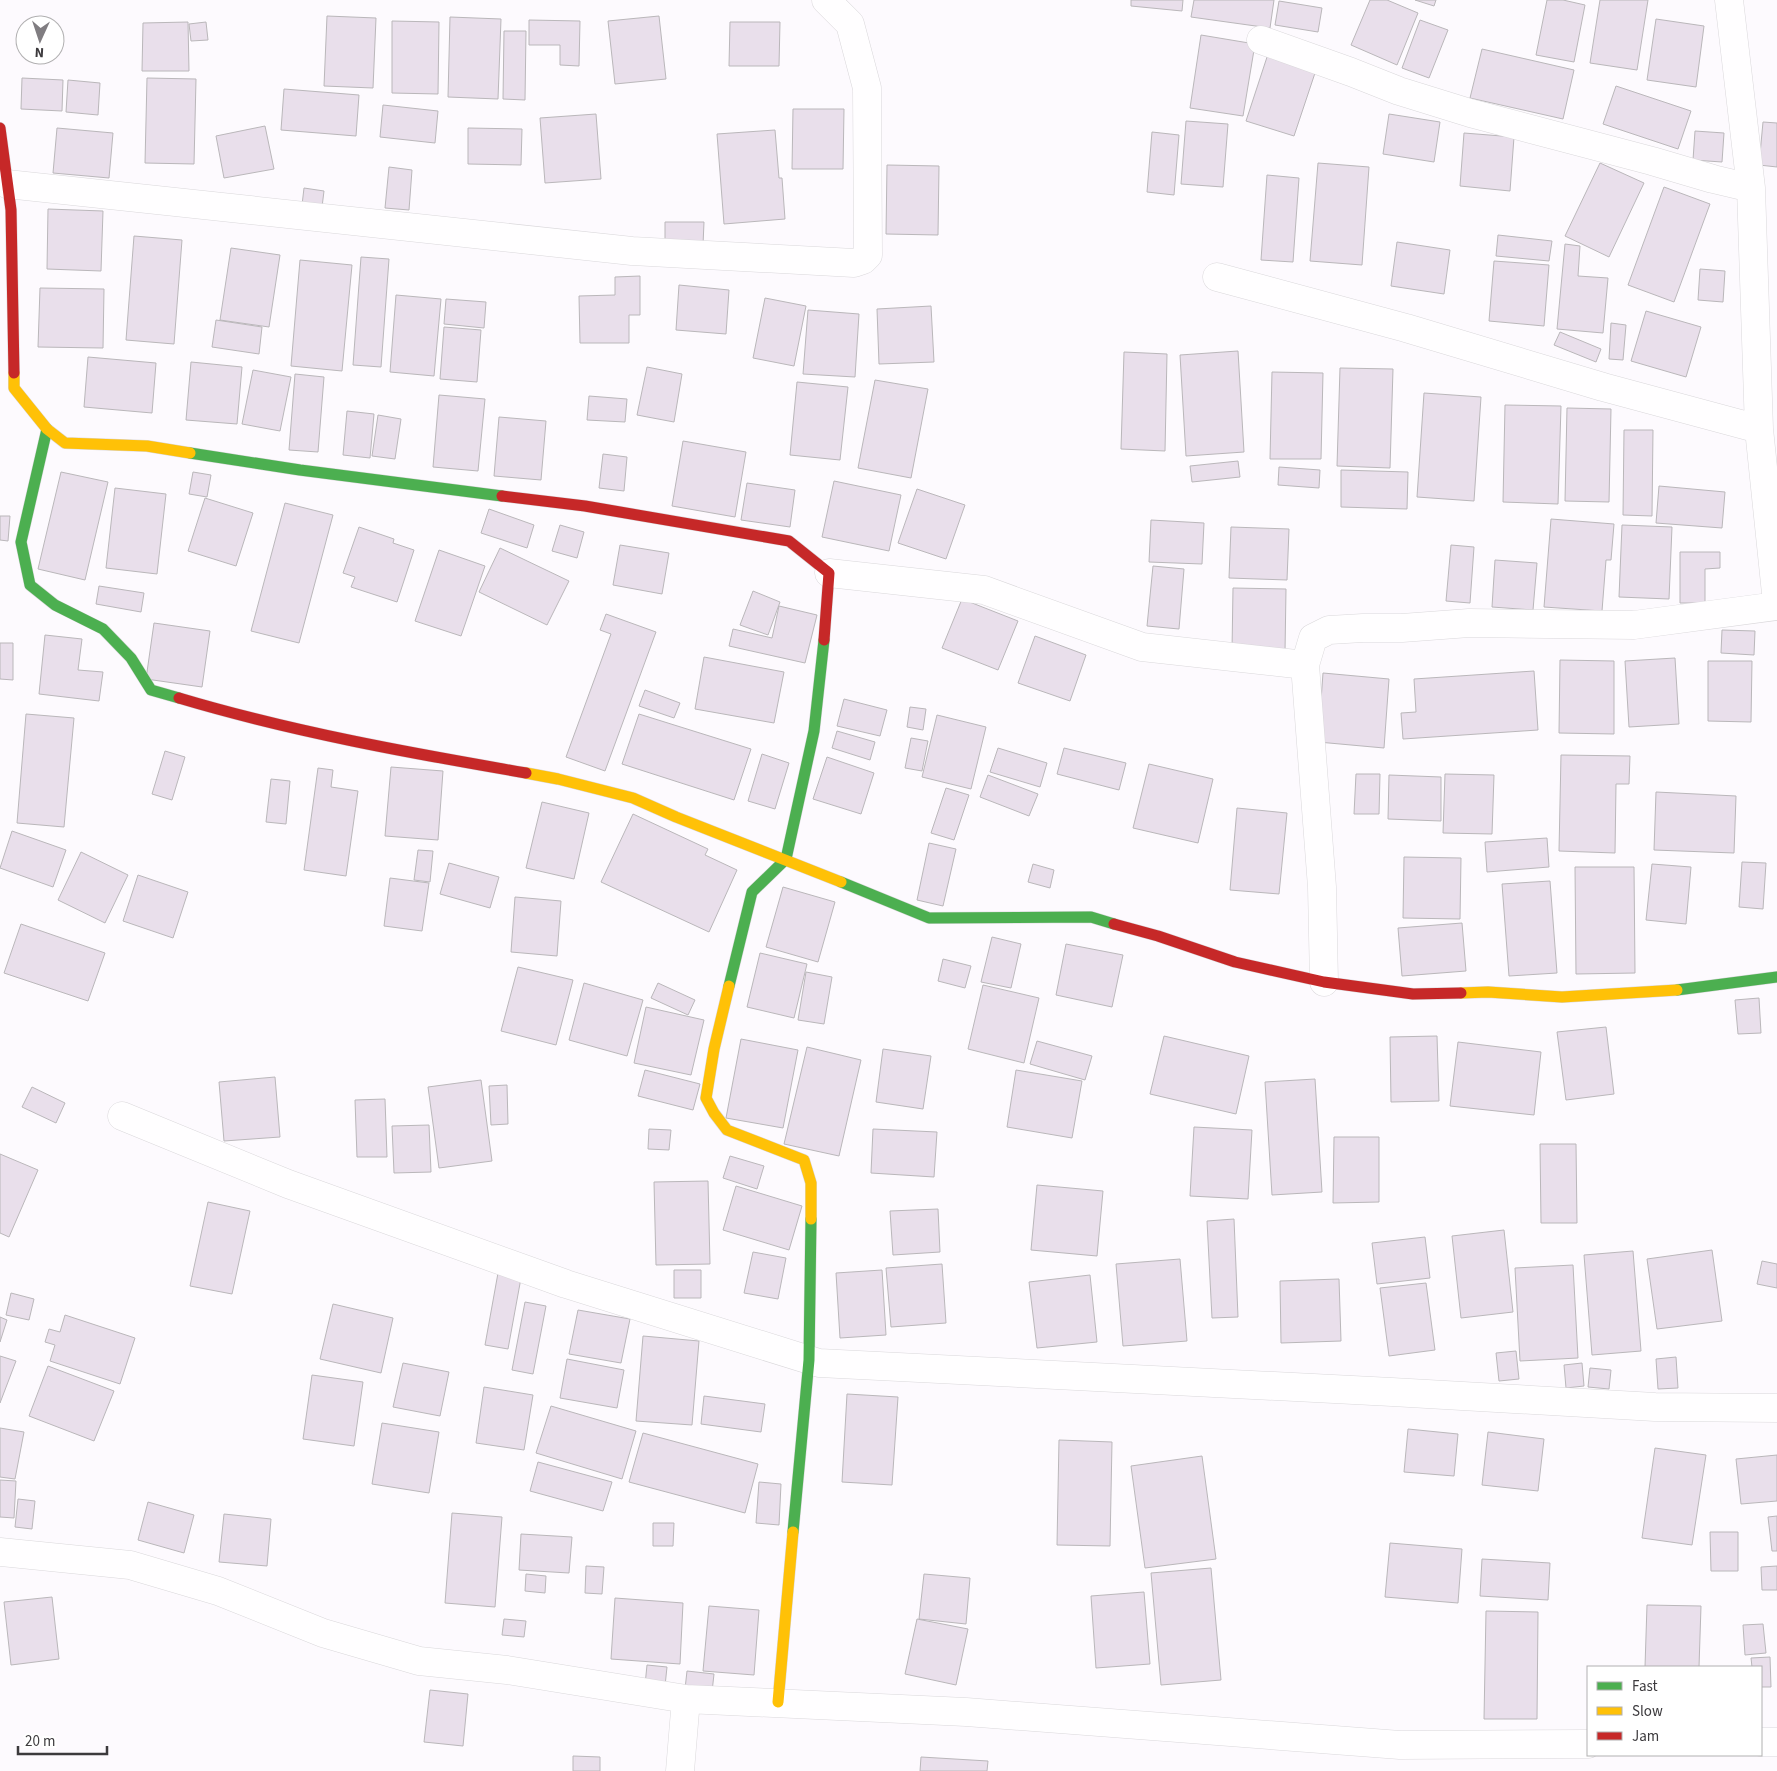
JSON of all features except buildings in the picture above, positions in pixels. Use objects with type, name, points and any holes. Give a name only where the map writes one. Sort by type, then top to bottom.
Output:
[{"type":"street","points":[[7,184],[632,251],[854,263],[863,260],[868,255],[867,88],[850,24],[826,0]]},
{"type":"street","points":[[1324,982],[1322,887],[1305,665],[1313,638],[1329,630],[1469,623],[1634,625],[1777,605],[1759,428],[1751,188],[1729,0]]},
{"type":"street","points":[[1261,40],[1399,91],[1470,113],[1634,156],[1713,180],[1751,188]]},
{"type":"street","points":[[0,128],[11,210],[14,388],[47,429],[65,442],[148,446],[300,470],[585,506],[789,541],[829,572],[984,590],[1142,647],[1305,665]]},
{"type":"street","points":[[1217,276],[1406,328],[1603,387],[1759,428]]},
{"type":"street","points":[[47,429],[20,542],[30,585],[55,605],[103,629],[132,658],[150,690],[208,707],[313,732],[558,779],[633,798],[929,918],[1091,918],[1158,936],[1235,962],[1324,982],[1413,994],[1488,992],[1562,997],[1667,991],[1777,977]]},
{"type":"street","points":[[778,1702],[808,1360],[812,1183],[804,1160],[727,1130],[714,1113],[706,1098],[714,1048],[752,892],[786,860],[814,732],[827,611],[829,572]]},
{"type":"street","points":[[122,1116],[288,1184],[566,1284],[819,1364],[1655,1407],[1777,1408]]},
{"type":"street","points":[[0,1552],[130,1565],[218,1592],[323,1633],[418,1661],[507,1670],[686,1698],[966,1712],[1400,1745],[1587,1744]]},
{"type":"street","points":[[680,1771],[686,1698]]},
{"type":"street","points":[[1762,1742],[1777,1742]]},
{"type":"traffic: fast","points":[[47,429],[21,542],[30,585],[55,605],[103,629],[131,658],[151,690],[179,698]]},
{"type":"traffic: fast","points":[[190,453],[300,470],[502,496]]},
{"type":"traffic: fast","points":[[729,986],[752,892],[786,859],[814,731],[824,640]]},
{"type":"traffic: fast","points":[[841,882],[929,918],[1091,917],[1114,924]]},
{"type":"traffic: fast","points":[[1677,990],[1777,977]]},
{"type":"traffic: fast","points":[[793,1532],[809,1360],[811,1219]]},
{"type":"traffic: slow","points":[[14,373],[14,388],[47,429],[65,443],[147,446],[190,453]]},
{"type":"traffic: slow","points":[[526,773],[633,798],[676,817],[841,882]]},
{"type":"traffic: slow","points":[[729,986],[714,1049],[706,1098],[714,1113],[727,1130],[804,1160],[811,1183],[811,1219]]},
{"type":"traffic: slow","points":[[1461,993],[1488,992],[1562,997],[1677,990]]},
{"type":"traffic: slow","points":[[778,1702],[793,1532]]},
{"type":"traffic: jam","points":[[0,128],[11,210],[14,373]]},
{"type":"traffic: jam","points":[[502,496],[585,506],[789,541],[829,573],[824,640]]},
{"type":"traffic: jam","points":[[179,698],[308,731],[526,773]]},
{"type":"traffic: jam","points":[[1114,924],[1158,936],[1235,962],[1324,982],[1413,994],[1461,993]]}]
